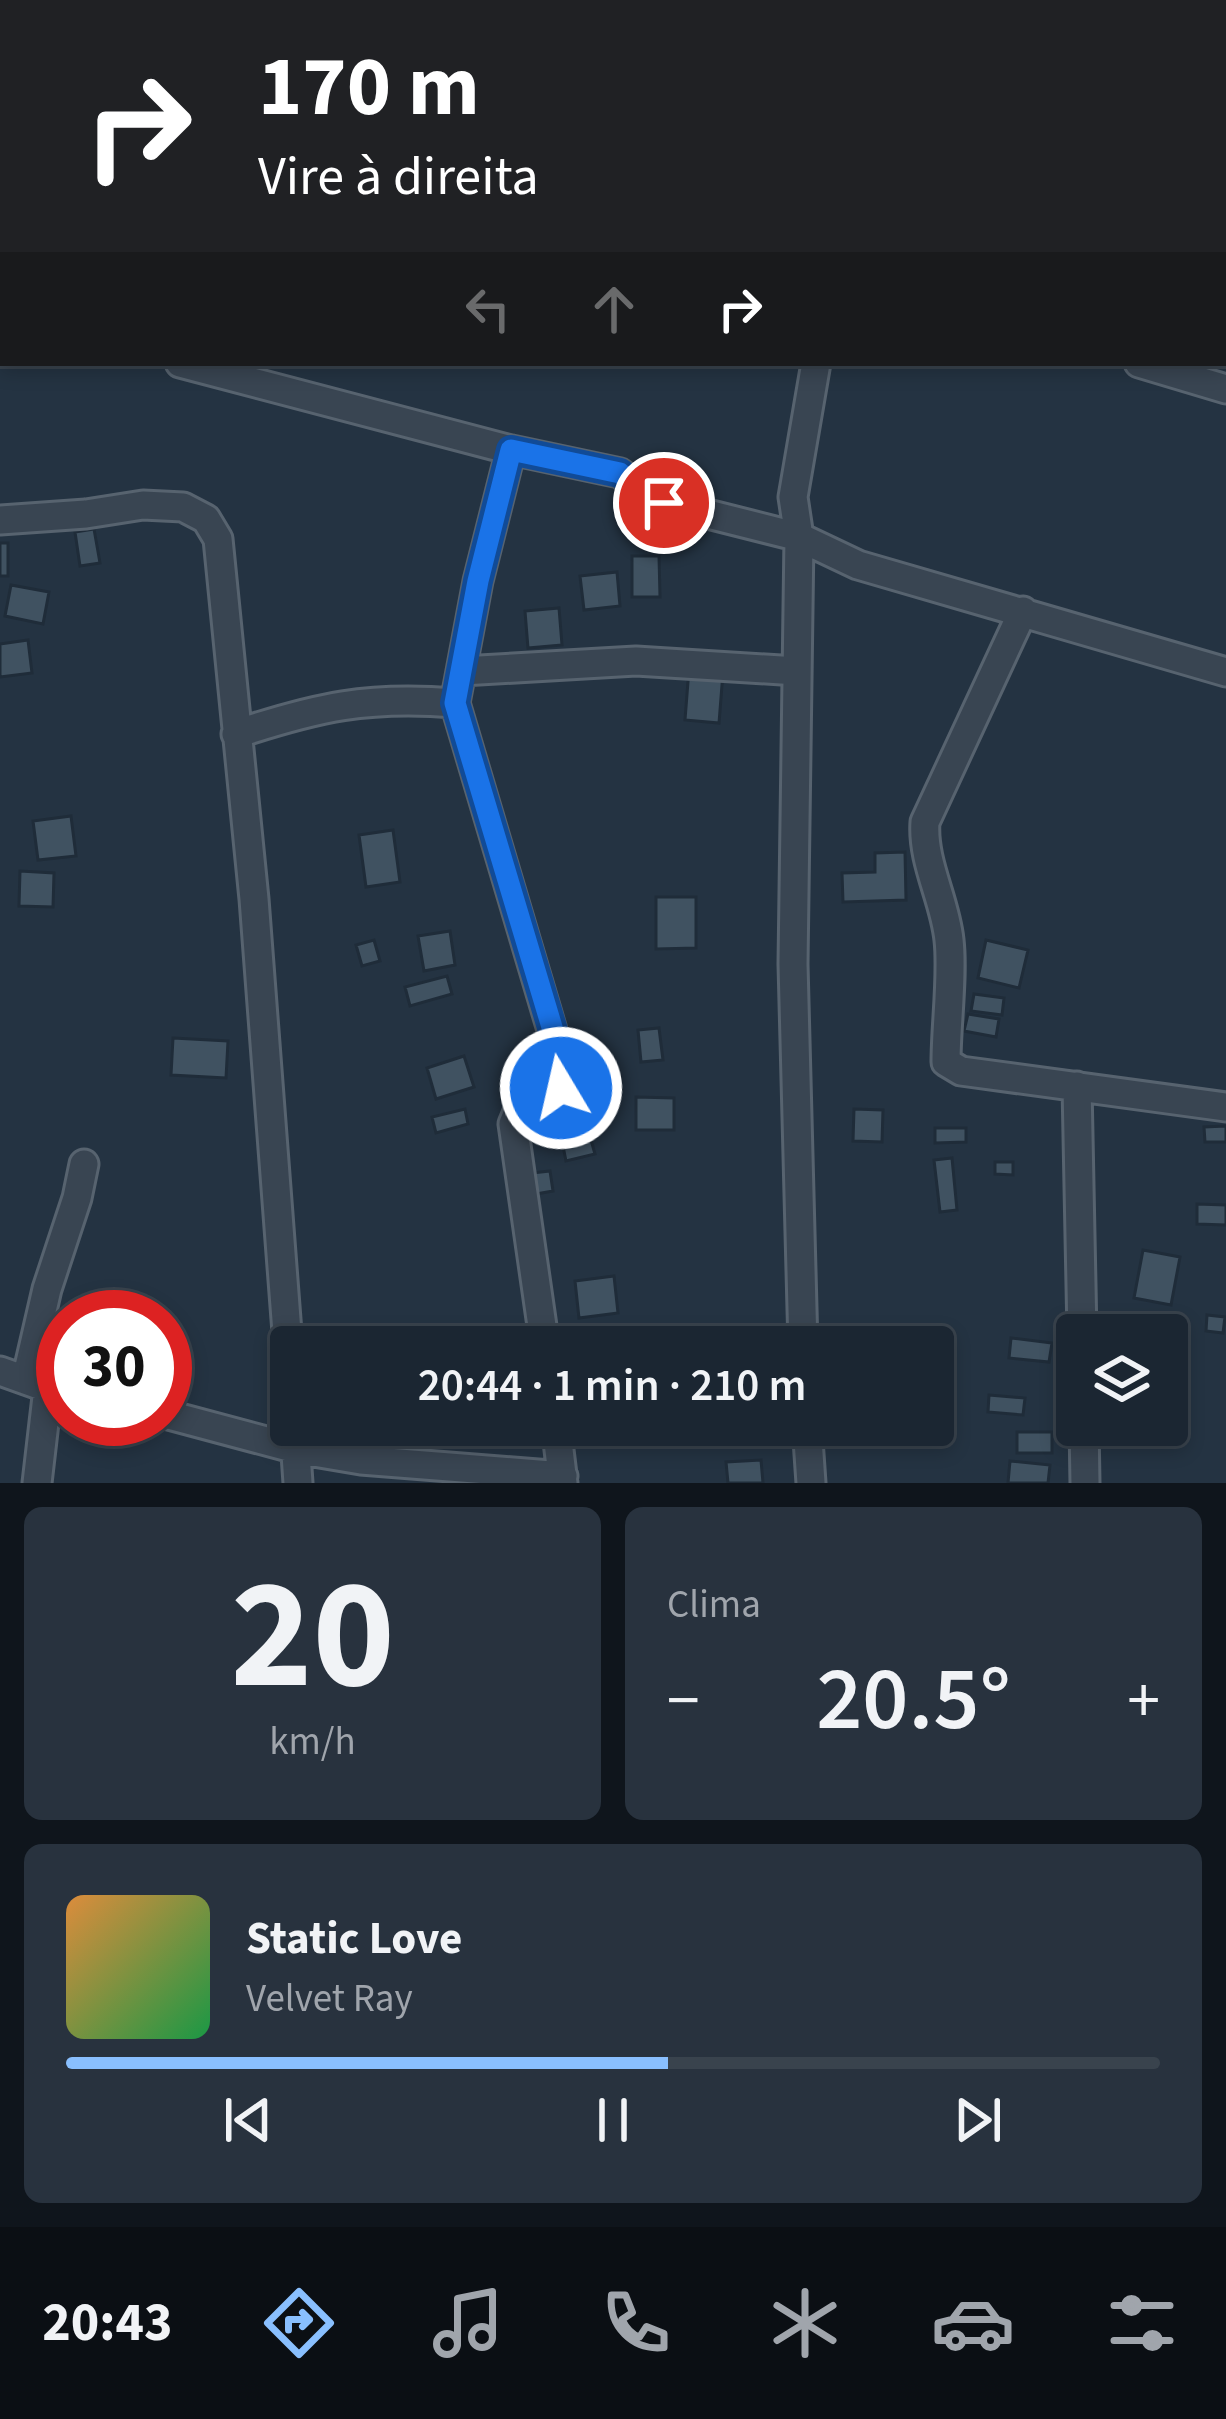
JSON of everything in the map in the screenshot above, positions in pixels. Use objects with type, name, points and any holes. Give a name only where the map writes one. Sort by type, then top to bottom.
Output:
[{"type":"street","points":[[191,366],[511,450],[620,473],[664,503],[799,537],[858,566],[1226,671]]},
{"type":"street","points":[[802,1326],[793,964],[799,537],[793,497],[815,366]]},
{"type":"street","points":[[1148,366],[1226,389]]},
{"type":"street","points":[[511,450],[478,581],[455,703],[566,1074],[561,1088],[520,1107],[514,1117],[541,1326]]},
{"type":"street","points":[[0,520],[143,505],[183,507],[206,519],[218,538],[254,899],[287,1326]]},
{"type":"street","points":[[1023,611],[925,822],[924,842],[945,909],[950,947],[946,1062],[962,1071],[1226,1107]]},
{"type":"street","points":[[462,671],[636,662],[797,670]]},
{"type":"street","points":[[236,734],[348,702],[455,703]]},
{"type":"street","points":[[1077,1086],[1082,1314]]},
{"type":"street","points":[[37,1483],[34,1383],[47,1289],[84,1164]]},
{"type":"street","points":[[192,1419],[270,1433]]},
{"type":"street","points":[[296,1446],[298,1483]]},
{"type":"street","points":[[331,1446],[410,1466],[563,1479],[559,1446]]},
{"type":"street","points":[[808,1446],[811,1483]]},
{"type":"street","points":[[1084,1446],[1085,1483]]},
{"type":"building","points":[[94,529],[100,563],[80,566],[75,532]]},
{"type":"building","points":[[0,543],[8,543],[8,576],[0,576]]},
{"type":"building","points":[[632,556],[659,556],[660,597],[632,597]]},
{"type":"building","points":[[617,572],[620,606],[584,610],[580,576]]},
{"type":"building","points":[[11,585],[49,592],[43,624],[5,616]]},
{"type":"building","points":[[559,608],[562,645],[528,648],[525,611]]},
{"type":"building","points":[[28,640],[32,673],[0,677],[0,644]]},
{"type":"building","points":[[689,669],[723,672],[719,723],[685,720]]},
{"type":"building","points":[[71,816],[76,856],[38,860],[33,821]]},
{"type":"building","points":[[393,830],[400,882],[366,887],[359,835]]},
{"type":"building","points":[[905,852],[906,900],[843,902],[842,873],[875,872],[875,853]]},
{"type":"building","points":[[20,871],[54,873],[53,907],[19,906]]},
{"type":"building","points":[[656,897],[696,897],[696,948],[656,949]]},
{"type":"building","points":[[450,931],[455,965],[424,971],[418,936]]},
{"type":"building","points":[[374,940],[380,961],[362,966],[356,945]]},
{"type":"building","points":[[986,940],[1028,950],[1019,988],[978,978]]},
{"type":"building","points":[[447,976],[452,994],[410,1006],[405,987]]},
{"type":"building","points":[[974,994],[1004,998],[1002,1015],[971,1011]]},
{"type":"building","points":[[968,1014],[999,1019],[996,1037],[964,1031]]},
{"type":"building","points":[[659,1028],[663,1060],[641,1062],[638,1030]]},
{"type":"building","points":[[173,1038],[228,1041],[226,1078],[171,1075]]},
{"type":"building","points":[[464,1056],[474,1087],[436,1099],[427,1068]]},
{"type":"building","points":[[636,1097],[674,1098],[674,1130],[636,1130]]},
{"type":"building","points":[[465,1109],[468,1124],[436,1133],[432,1117]]},
{"type":"building","points":[[854,1109],[883,1110],[882,1142],[853,1141]]},
{"type":"building","points":[[1226,1126],[1226,1142],[1205,1142],[1204,1127]]},
{"type":"building","points":[[935,1128],[966,1128],[966,1142],[935,1143]]},
{"type":"building","points":[[591,1140],[595,1154],[566,1161],[563,1146]]},
{"type":"building","points":[[952,1158],[957,1210],[940,1212],[934,1160]]},
{"type":"building","points":[[995,1162],[1013,1162],[1013,1175],[995,1174]]},
{"type":"building","points":[[550,1171],[553,1191],[536,1194],[532,1173]]},
{"type":"building","points":[[1197,1204],[1226,1205],[1226,1225],[1197,1224]]},
{"type":"building","points":[[1143,1250],[1180,1257],[1171,1305],[1134,1298]]},
{"type":"building","points":[[614,1276],[618,1313],[579,1318],[575,1281]]},
{"type":"building","points":[[1207,1315],[1225,1317],[1223,1333],[1206,1331]]},
{"type":"building","points":[[1011,1338],[1052,1343],[1049,1362],[1009,1358]]},
{"type":"building","points":[[989,1395],[1025,1398],[1023,1415],[988,1412]]},
{"type":"building","points":[[1017,1432],[1052,1432],[1052,1453],[1017,1453]]},
{"type":"building","points":[[761,1460],[763,1483],[728,1483],[726,1462]]},
{"type":"building","points":[[1010,1461],[1050,1465],[1048,1483],[1008,1483]]},
{"type":"route","points":[[561,1088],[566,1074],[455,703],[478,581],[511,450],[620,473],[664,503]]}]
